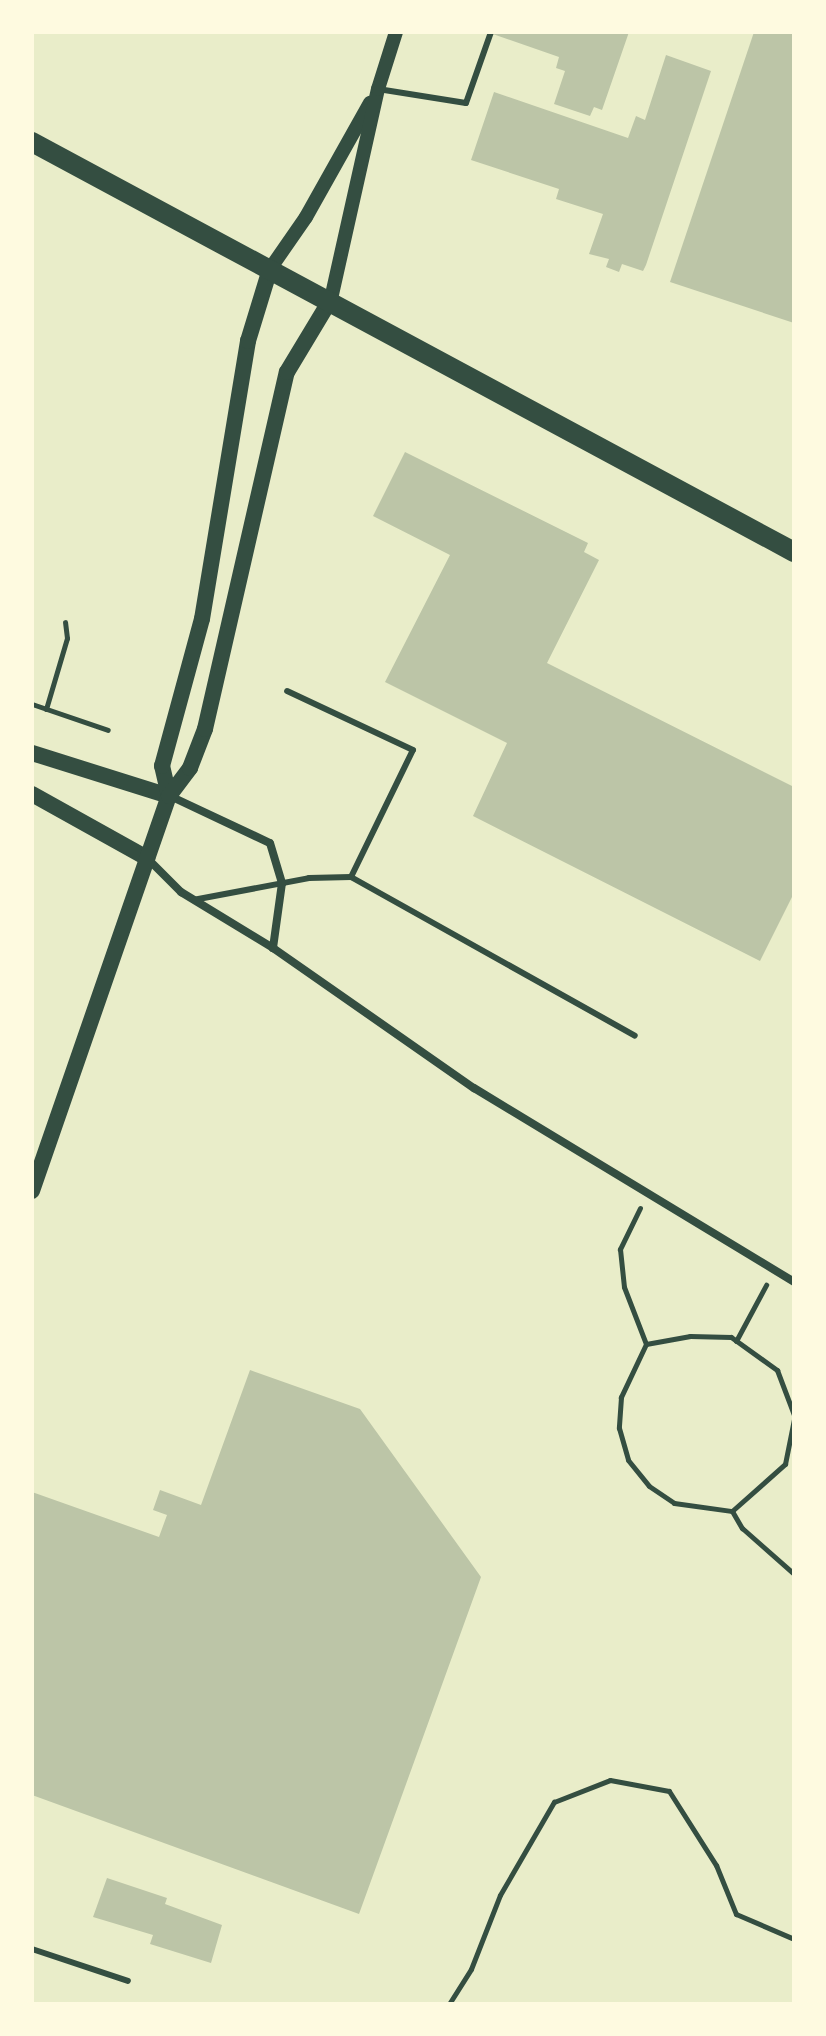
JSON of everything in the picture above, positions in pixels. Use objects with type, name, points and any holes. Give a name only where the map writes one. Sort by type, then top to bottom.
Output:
[{"type":"main road","points":[[32,142],[331,299],[794,552]]},
{"type":"main road","points":[[169,796],[162,766],[202,619],[248,341],[270,269]]},
{"type":"main road","points":[[32,1191],[169,796],[190,768],[205,729],[287,372],[331,299]]},
{"type":"main road","points":[[32,753],[169,796]]},
{"type":"main road","points":[[32,794],[147,858]]},
{"type":"street","points":[[331,299],[378,89],[396,32]]},
{"type":"street","points":[[270,269],[306,217],[378,89]]},
{"type":"street","points":[[169,796],[270,843],[282,883],[273,948]]},
{"type":"street","points":[[147,858],[193,900],[273,948],[474,1088],[645,1197],[794,1282]]},
{"type":"lane","points":[[378,89],[466,103],[491,32]]},
{"type":"lane","points":[[287,691],[413,750],[351,877]]},
{"type":"lane","points":[[193,900],[282,883],[351,877],[635,1036]]},
{"type":"lane","points":[[32,1949],[128,1981]]},
{"type":"path","points":[[46,709],[67,638],[65,622]]},
{"type":"path","points":[[32,704],[108,730]]},
{"type":"path","points":[[645,1197],[620,1249],[624,1287],[646,1344],[621,1397],[619,1428],[628,1460],[649,1486],[674,1503],[732,1511],[785,1464],[794,1417],[777,1370],[736,1341],[690,1336],[646,1344]]},
{"type":"path","points":[[736,1341],[773,1270]]},
{"type":"path","points":[[785,1464],[794,1469]]},
{"type":"path","points":[[732,1511],[742,1528],[794,1574]]},
{"type":"path","points":[[449,2004],[471,1969],[500,1895],[554,1802],[610,1780],[669,1791],[716,1865],[736,1914],[794,1939]]},
{"type":"building","points":[[487,32],[629,32],[602,110],[594,107],[590,116],[554,104],[565,71],[556,68],[559,57]]},
{"type":"building","points":[[754,32],[794,32],[794,323],[670,282]]},
{"type":"building","points":[[666,55],[711,71],[646,265],[643,271],[622,264],[619,272],[606,267],[609,259],[589,254],[603,214],[556,199],[559,189],[471,160],[494,92],[628,138],[636,116],[645,120]]},
{"type":"building","points":[[405,452],[588,543],[584,552],[599,560],[547,663],[794,787],[794,893],[760,961],[473,816],[507,743],[385,682],[450,555],[373,516]]},
{"type":"building","points":[[250,1370],[360,1409],[481,1577],[359,1914],[32,1795],[32,1492],[159,1537],[167,1515],[153,1510],[160,1490],[201,1505]]},
{"type":"building","points":[[107,1878],[167,1898],[165,1904],[222,1925],[211,1963],[150,1944],[153,1935],[93,1917]]}]
